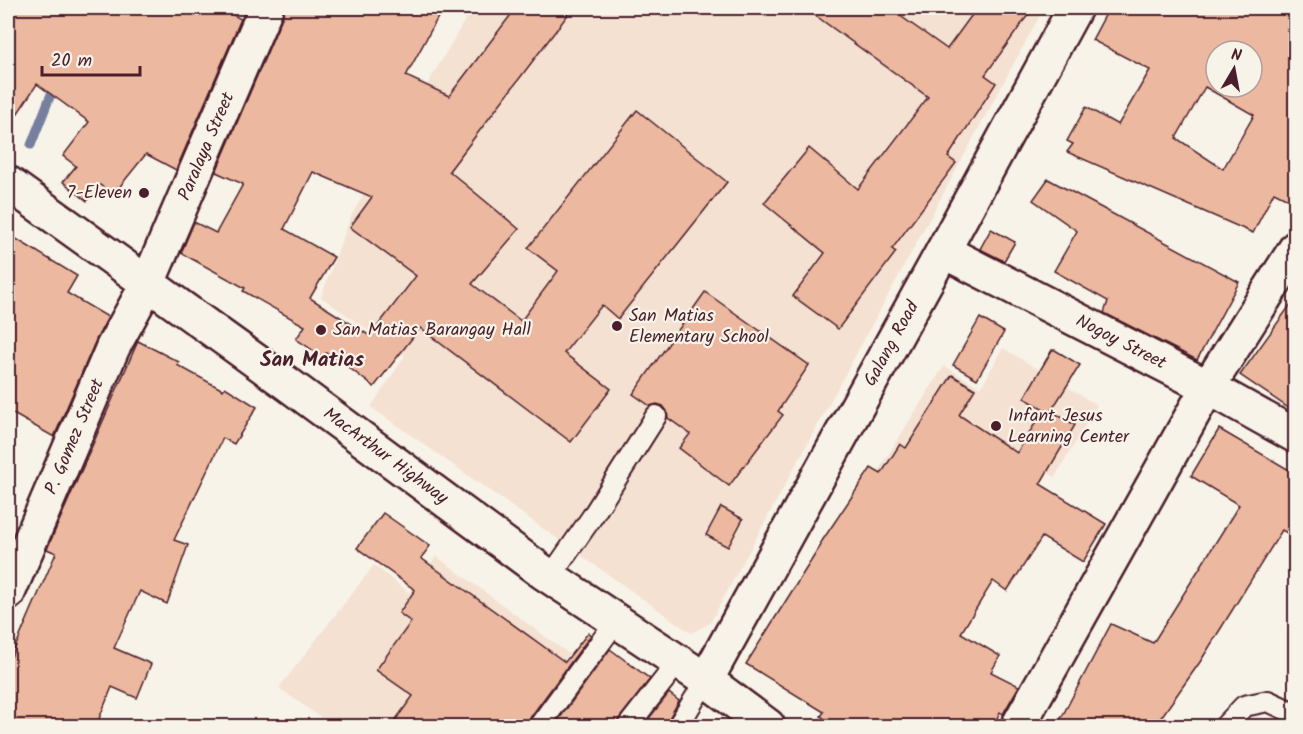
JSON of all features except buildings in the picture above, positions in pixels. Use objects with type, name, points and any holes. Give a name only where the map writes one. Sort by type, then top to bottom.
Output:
[{"type":"main road","name":"Paralaya Street","points":[[147,285],[267,8]]},
{"type":"main road","name":"Galang Road","points":[[706,681],[1075,8]]},
{"type":"main road","name":"MacArthur Highway","points":[[8,183],[551,576],[768,726]]},
{"type":"main road","points":[[1018,726],[1208,387],[1296,248]]},
{"type":"main road","name":"Nogoy Street","points":[[943,251],[1208,387],[1296,436]]},
{"type":"main road","name":"P. Gomez Street","points":[[8,593],[113,347],[147,285]]},
{"type":"lane","points":[[551,576],[592,517],[656,416]]},
{"type":"lane","points":[[539,726],[617,620]]},
{"type":"lane","points":[[628,726],[678,662]]},
{"type":"lane","points":[[678,726],[706,681]]},
{"type":"lane","points":[[1225,726],[1244,706],[1268,701],[1296,714]]},
{"type":"shaded area","name":"San Matias Elementary School","points":[[472,8],[1044,8],[710,623],[691,633],[371,407],[405,356],[321,297],[351,216]]},
{"type":"shaded area","name":"Infant Jesus Learning Center","points":[[1003,348],[1097,405],[1055,477],[1006,446],[955,519],[878,471],[944,366],[981,388]]},
{"type":"shaded area","points":[[436,556],[569,654],[505,726],[333,726],[279,688],[374,565],[409,593]]},
{"type":"waterway","points":[[31,145],[55,84]]},
{"type":"place","name":"7-Eleven","points":[[144,193]]},
{"type":"place","name":"San Matias Elementary School","points":[[617,326]]},
{"type":"place","name":"San Matias Barangay Hall","points":[[321,330]]},
{"type":"place","name":"Infant Jesus Learning Center","points":[[996,426]]},
{"type":"district","name":"San Matias","points":[[312,360]]}]
